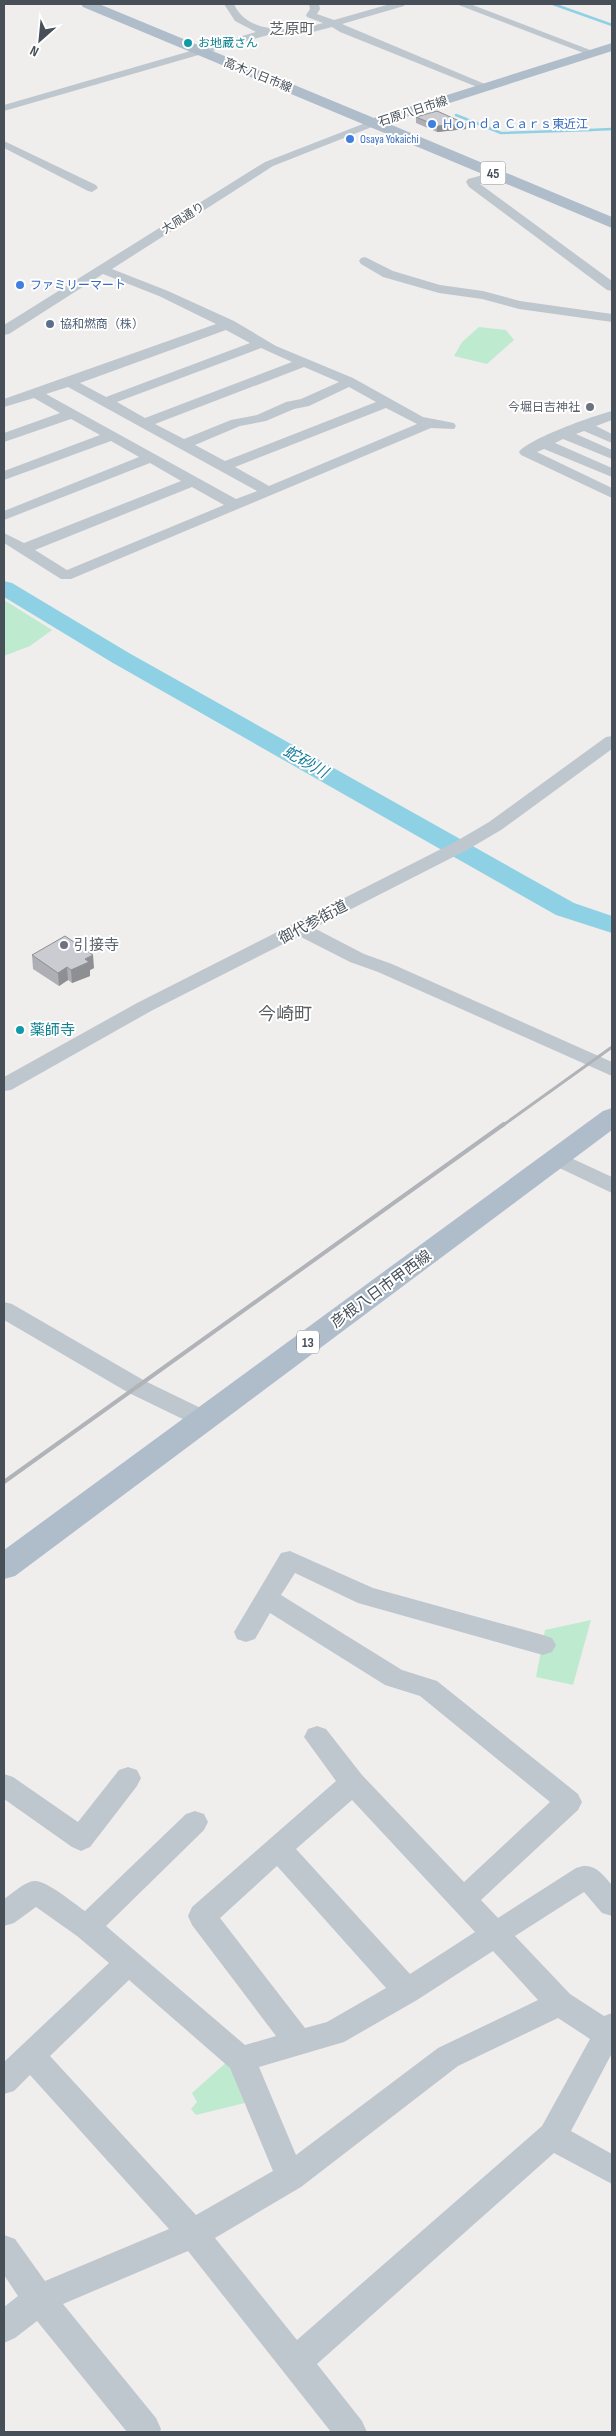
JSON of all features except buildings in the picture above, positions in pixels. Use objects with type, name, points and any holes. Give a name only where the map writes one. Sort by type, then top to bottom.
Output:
[{"type":"main road","name":"高木八日市線","points":[[88,4],[373,123]]},
{"type":"main road","name":"石原八日市線","points":[[373,123],[612,47]]},
{"type":"main road","name":"石原八日市線","points":[[373,123],[612,223]]},
{"type":"main road","name":"彦根八日市甲西線","points":[[4,1567],[558,1159],[612,1117]]},
{"type":"street","points":[[216,4],[229,5],[235,16],[256,29],[267,32]]},
{"type":"street","points":[[314,4],[315,9],[311,15],[486,87]]},
{"type":"street","points":[[4,108],[267,32],[309,30],[400,4]]},
{"type":"street","points":[[461,4],[593,53]]},
{"type":"street","name":"大凧通り","points":[[4,331],[269,164],[373,123]]},
{"type":"street","points":[[4,144],[92,188]]},
{"type":"street","points":[[498,175],[472,182],[612,286]]},
{"type":"street","points":[[365,261],[388,274],[439,289],[483,295],[532,307],[612,318]]},
{"type":"street","points":[[102,270],[137,282],[229,324],[262,343],[350,382],[384,404],[428,424],[448,426]]},
{"type":"street","points":[[4,403],[32,392],[69,382],[229,324]]},
{"type":"street","points":[[105,402],[262,343]]},
{"type":"street","points":[[144,423],[304,362]]},
{"type":"street","points":[[69,382],[268,492]]},
{"type":"street","points":[[183,445],[236,423],[261,418],[291,405],[304,403],[350,382]]},
{"type":"street","points":[[32,392],[236,505]]},
{"type":"street","points":[[223,467],[384,404]]},
{"type":"street","points":[[4,438],[71,414]]},
{"type":"street","points":[[608,420],[582,426],[526,452],[612,494]]},
{"type":"street","points":[[4,537],[66,576],[428,424]]},
{"type":"street","points":[[582,426],[612,439]]},
{"type":"street","points":[[562,434],[612,455]]},
{"type":"street","points":[[4,476],[112,436]]},
{"type":"street","points":[[543,443],[612,473]]},
{"type":"street","points":[[4,516],[152,458]]},
{"type":"street","points":[[23,549],[193,481]]},
{"type":"street","name":"御代参街道","points":[[4,1086],[137,1011],[457,848],[495,826],[612,741]]},
{"type":"street","points":[[301,929],[357,958],[385,968],[612,1070]]},
{"type":"street","points":[[558,1159],[612,1186]]},
{"type":"street","points":[[4,1310],[137,1387],[203,1420]]},
{"type":"street","points":[[246,1632],[290,1560],[367,1596],[542,1645]]},
{"type":"street","points":[[266,1598],[394,1678],[428,1688],[569,1802],[463,1900]]},
{"type":"street","points":[[295,2363],[552,2136],[610,2030],[560,2003],[353,1783],[318,1736]]},
{"type":"street","points":[[4,1785],[81,1839],[128,1778]]},
{"type":"street","points":[[298,2042],[202,1916],[353,1783]]},
{"type":"street","points":[[87,1927],[195,1822]]},
{"type":"street","points":[[279,1849],[407,1991]]},
{"type":"street","points":[[241,2059],[334,2033],[407,1991],[586,1876],[612,1904]]},
{"type":"street","points":[[4,1914],[36,1892],[87,1927],[241,2059],[290,2177]]},
{"type":"street","points":[[4,2081],[129,1962]]},
{"type":"street","points":[[4,2327],[39,2299],[193,2234],[290,2177],[448,2057],[560,2003]]},
{"type":"street","points":[[31,2056],[193,2234],[351,2432]]},
{"type":"street","points":[[552,2136],[612,2170]]},
{"type":"street","points":[[4,2250],[39,2299],[146,2429]]},
{"type":"green space","points":[[479,327],[506,330],[514,340],[487,364],[454,356],[462,342]]},
{"type":"green space","points":[[4,600],[52,630],[30,646],[4,656]]},
{"type":"green space","points":[[591,1620],[573,1685],[536,1677],[545,1630]]},
{"type":"green space","points":[[230,2059],[253,2101],[196,2115],[191,2109],[197,2102],[192,2093]]},
{"type":"waterway","points":[[553,4],[612,25]]},
{"type":"waterway","points":[[456,115],[501,133],[591,130]]},
{"type":"waterway","points":[[590,130],[612,129]]},
{"type":"waterway","name":"蛇砂川","points":[[4,588],[121,658],[565,909],[612,925]]},
{"type":"railway","points":[[502,1126],[612,1047]]},
{"type":"railway","points":[[4,1482],[504,1124]]},
{"type":"place","name":"お地蔵さん","points":[[188,43]]},
{"type":"place","name":"Ｈｏｎｄａ Ｃａｒｓ東近江","points":[[432,124]]},
{"type":"place","name":"Osaya Yokaichi","points":[[350,139]]},
{"type":"place","name":"ファミリーマート","points":[[20,285]]},
{"type":"place","name":"協和燃商（株）","points":[[50,324]]},
{"type":"place","name":"今堀日吉神社","points":[[590,407]]},
{"type":"place","name":"引接寺","points":[[64,945]]},
{"type":"place","name":"薬師寺","points":[[20,1030]]},
{"type":"district","name":"芝原町","points":[[292,29]]},
{"type":"district","name":"今崎町","points":[[285,1014]]}]
